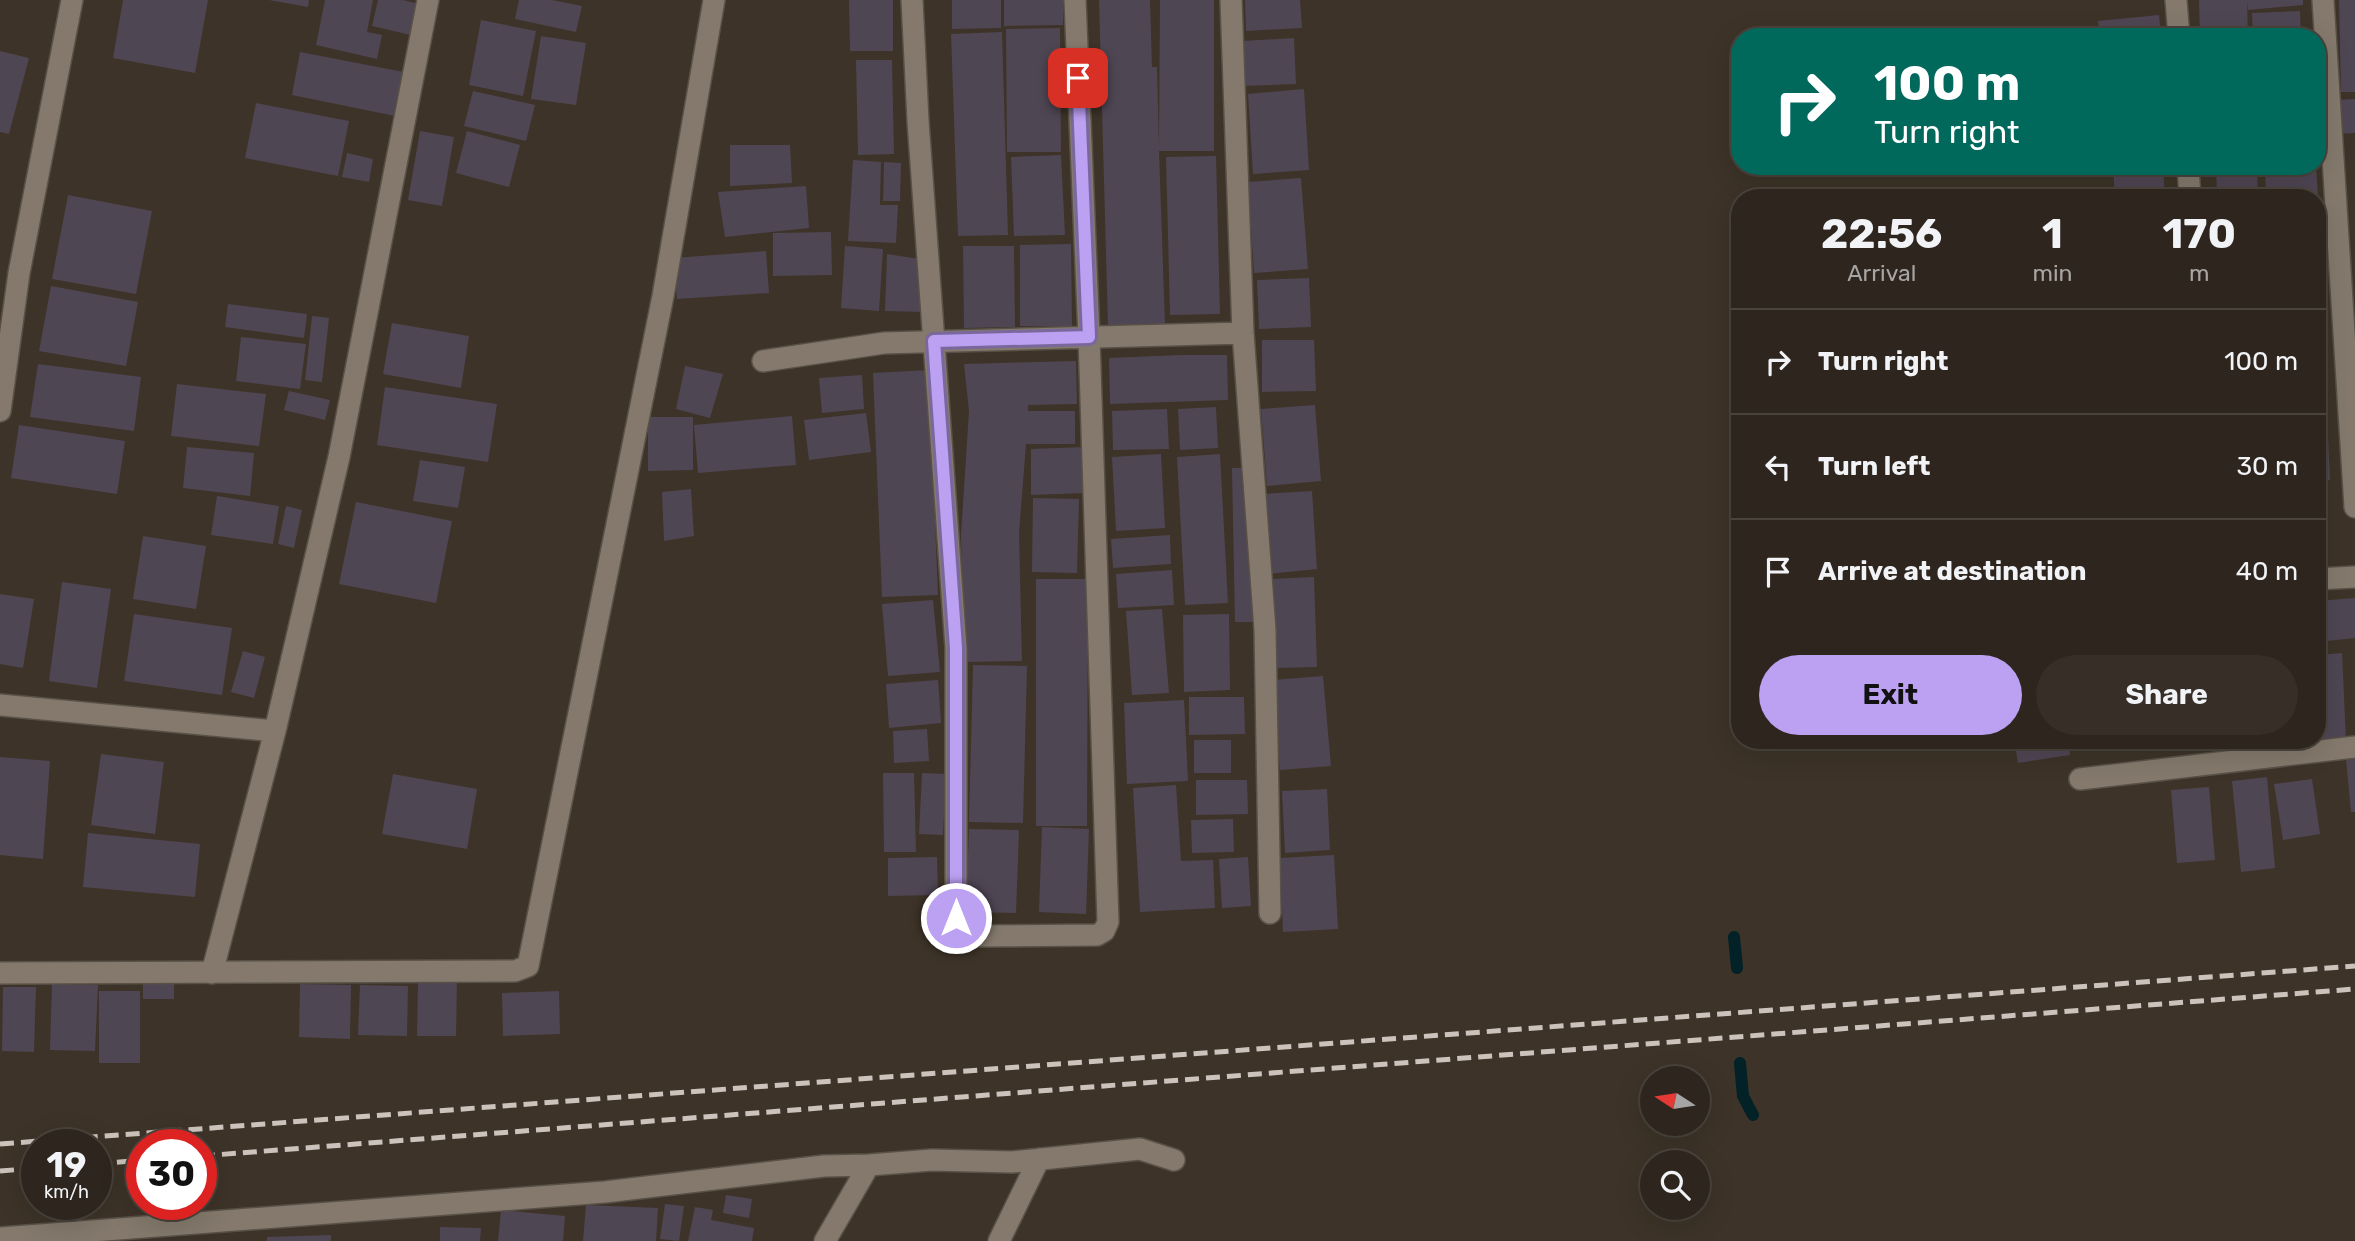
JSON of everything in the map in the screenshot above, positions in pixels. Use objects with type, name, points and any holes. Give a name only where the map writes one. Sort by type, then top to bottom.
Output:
[{"type":"street","points":[[0,411],[19,273],[72,0]]},
{"type":"street","points":[[212,973],[275,732],[339,457],[428,0]]},
{"type":"street","points":[[0,973],[515,971],[528,966],[663,296],[714,0]]},
{"type":"street","points":[[912,0],[918,121],[956,648],[956,918],[961,929],[977,936],[1097,935],[1104,931],[1109,913],[1075,0]]},
{"type":"street","points":[[1231,0],[1243,332],[1265,630],[1270,913]]},
{"type":"street","points":[[2176,0],[2178,28]]},
{"type":"street","points":[[2323,0],[2326,28]]},
{"type":"street","points":[[2326,32],[2346,243],[2355,507]]},
{"type":"street","points":[[763,360],[884,343],[1243,332]]},
{"type":"street","points":[[2326,579],[2355,577]]},
{"type":"street","points":[[0,705],[275,732]]},
{"type":"street","points":[[2080,779],[2355,747]]},
{"type":"street","points":[[0,1238],[244,1231],[824,1166],[870,1166],[932,1160],[1012,1162],[1140,1149],[1174,1160]]},
{"type":"street","points":[[999,1241],[1039,1159]]},
{"type":"street","points":[[825,1241],[870,1166]]},
{"type":"building","points":[[123,0],[208,0],[195,73],[113,58]]},
{"type":"building","points":[[269,0],[309,0],[308,7]]},
{"type":"building","points":[[325,0],[373,0],[367,32],[382,35],[377,59],[316,45]]},
{"type":"building","points":[[378,0],[403,0],[422,5],[415,36],[372,26]]},
{"type":"building","points":[[519,0],[552,0],[582,6],[576,32],[515,19]]},
{"type":"building","points":[[849,0],[893,0],[893,51],[850,51]]},
{"type":"building","points":[[952,0],[1001,0],[1001,28],[952,29]]},
{"type":"building","points":[[1004,0],[1063,0],[1063,25],[1004,26]]},
{"type":"building","points":[[1099,0],[1150,0],[1152,67],[1157,67],[1159,147],[1160,0],[1214,0],[1214,151],[1159,151],[1165,324],[1108,326]]},
{"type":"building","points":[[1245,0],[1300,0],[1302,28],[1246,31]]},
{"type":"building","points":[[2199,0],[2247,0],[2248,28],[2200,28]]},
{"type":"building","points":[[2247,0],[2303,0],[2303,5],[2248,10]]},
{"type":"building","points":[[2339,0],[2355,0],[2355,92],[2341,92]]},
{"type":"building","points":[[2300,11],[2301,28],[2253,28],[2252,13]]},
{"type":"building","points":[[2159,15],[2160,28],[2099,28],[2098,21]]},
{"type":"building","points":[[481,20],[536,31],[523,96],[469,85]]},
{"type":"building","points":[[1060,28],[1061,152],[1007,152],[1006,29]]},
{"type":"building","points":[[1002,32],[1008,235],[958,236],[951,34]]},
{"type":"building","points":[[541,36],[586,43],[576,105],[531,99]]},
{"type":"building","points":[[1294,38],[1296,84],[1243,86],[1242,41]]},
{"type":"building","points":[[0,51],[29,58],[9,134],[0,132]]},
{"type":"building","points":[[300,52],[409,73],[400,117],[292,95]]},
{"type":"building","points":[[856,60],[892,60],[894,154],[858,155]]},
{"type":"building","points":[[1304,89],[1309,170],[1253,174],[1248,94]]},
{"type":"building","points":[[473,91],[535,105],[526,141],[464,126]]},
{"type":"building","points":[[2355,99],[2355,133],[2336,134],[2335,100]]},
{"type":"building","points":[[256,103],[349,121],[338,176],[245,158]]},
{"type":"building","points":[[420,131],[454,137],[442,206],[408,200]]},
{"type":"building","points":[[467,131],[520,145],[509,187],[456,173]]},
{"type":"building","points":[[730,145],[790,145],[792,183],[730,186]]},
{"type":"building","points":[[347,153],[373,159],[369,182],[342,177]]},
{"type":"building","points":[[1061,155],[1065,235],[1014,236],[1011,157]]},
{"type":"building","points":[[1216,156],[1220,314],[1170,315],[1166,157]]},
{"type":"building","points":[[853,160],[881,162],[880,205],[898,205],[896,243],[848,241]]},
{"type":"building","points":[[884,162],[901,163],[900,201],[883,201]]},
{"type":"building","points":[[2114,175],[2164,175],[2164,189],[2114,189]]},
{"type":"building","points":[[2216,175],[2257,175],[2258,189],[2217,189]]},
{"type":"building","points":[[2265,175],[2317,175],[2317,189],[2266,189]]},
{"type":"building","points":[[1301,178],[1308,269],[1254,273],[1248,182]]},
{"type":"building","points":[[806,186],[809,228],[725,237],[718,192]]},
{"type":"building","points":[[68,195],[152,211],[136,294],[52,279]]},
{"type":"building","points":[[831,232],[832,275],[773,276],[773,233]]},
{"type":"building","points":[[1071,244],[1072,326],[1020,326],[1020,245]]},
{"type":"building","points":[[845,246],[883,249],[879,311],[841,308]]},
{"type":"building","points":[[963,246],[1014,246],[1015,327],[964,328]]},
{"type":"building","points":[[766,251],[769,293],[677,299],[674,258]]},
{"type":"building","points":[[887,254],[926,260],[925,312],[885,311]]},
{"type":"building","points":[[1309,278],[1311,327],[1259,329],[1257,280]]},
{"type":"building","points":[[51,286],[138,302],[126,366],[39,351]]},
{"type":"building","points":[[228,304],[307,314],[304,338],[225,327]]},
{"type":"building","points":[[312,316],[329,318],[322,382],[305,380]]},
{"type":"building","points":[[392,323],[469,336],[461,388],[383,374]]},
{"type":"building","points":[[241,337],[306,344],[300,389],[236,381]]},
{"type":"building","points":[[1262,340],[1314,340],[1316,391],[1262,392]]},
{"type":"building","points":[[1227,355],[1228,400],[1110,404],[1109,358]]},
{"type":"building","points":[[1076,361],[1077,404],[1028,405],[1028,411],[1075,411],[1075,444],[1026,444],[1019,533],[1022,661],[963,662],[961,535],[969,411],[964,364]]},
{"type":"building","points":[[38,364],[141,377],[134,431],[30,417]]},
{"type":"building","points":[[685,366],[723,374],[710,418],[676,409]]},
{"type":"building","points":[[929,370],[938,595],[882,597],[873,373]]},
{"type":"building","points":[[862,375],[864,409],[822,413],[819,378]]},
{"type":"building","points":[[177,384],[266,394],[259,446],[171,436]]},
{"type":"building","points":[[385,387],[497,404],[488,462],[377,445]]},
{"type":"building","points":[[289,391],[330,400],[325,420],[284,410]]},
{"type":"building","points":[[1315,405],[1321,481],[1267,486],[1261,409]]},
{"type":"building","points":[[1216,407],[1218,448],[1180,450],[1178,409]]},
{"type":"building","points":[[1167,409],[1169,449],[1113,450],[1112,411]]},
{"type":"building","points":[[866,413],[871,452],[809,460],[804,420]]},
{"type":"building","points":[[792,416],[796,465],[698,473],[694,425]]},
{"type":"building","points":[[648,417],[693,417],[693,470],[648,471]]},
{"type":"building","points":[[2326,417],[2330,480],[2326,480]]},
{"type":"building","points":[[19,425],[125,441],[117,494],[11,478]]},
{"type":"building","points":[[187,447],[254,453],[250,496],[183,488]]},
{"type":"building","points":[[1083,447],[1084,493],[1031,495],[1031,449]]},
{"type":"building","points":[[1161,454],[1165,528],[1116,531],[1112,457]]},
{"type":"building","points":[[1220,454],[1228,603],[1185,605],[1177,457]]},
{"type":"building","points":[[420,460],[465,467],[458,508],[413,501]]},
{"type":"building","points":[[1232,468],[1252,468],[1257,622],[1235,622]]},
{"type":"building","points":[[691,489],[694,536],[664,541],[662,492]]},
{"type":"building","points":[[1312,491],[1317,569],[1268,574],[1262,494]]},
{"type":"building","points":[[217,496],[279,506],[273,544],[211,535]]},
{"type":"building","points":[[1033,498],[1079,499],[1077,573],[1032,572]]},
{"type":"building","points":[[356,502],[452,521],[436,603],[339,584]]},
{"type":"building","points":[[286,506],[302,510],[294,548],[278,544]]},
{"type":"building","points":[[1170,535],[1171,564],[1113,568],[1111,539]]},
{"type":"building","points":[[143,536],[206,546],[196,609],[133,599]]},
{"type":"building","points":[[1172,570],[1174,605],[1118,608],[1116,574]]},
{"type":"building","points":[[1314,577],[1317,667],[1275,668],[1272,579]]},
{"type":"building","points":[[1036,579],[1088,579],[1087,826],[1036,826]]},
{"type":"building","points":[[62,582],[111,589],[97,688],[49,681]]},
{"type":"building","points":[[0,594],[34,599],[23,668],[0,664]]},
{"type":"building","points":[[2355,598],[2355,638],[2326,641],[2326,600]]},
{"type":"building","points":[[933,600],[940,672],[888,676],[882,604]]},
{"type":"building","points":[[1162,609],[1169,693],[1132,695],[1126,611]]},
{"type":"building","points":[[134,614],[232,628],[222,695],[124,681]]},
{"type":"building","points":[[1229,614],[1230,690],[1184,692],[1183,615]]},
{"type":"building","points":[[243,651],[265,657],[254,698],[231,692]]},
{"type":"building","points":[[2342,653],[2346,740],[2326,741],[2326,654]]},
{"type":"building","points":[[973,665],[1027,666],[1023,823],[969,822]]},
{"type":"building","points":[[1323,676],[1331,766],[1280,770],[1273,680]]},
{"type":"building","points":[[938,680],[941,723],[889,728],[886,684]]},
{"type":"building","points":[[1189,697],[1244,697],[1245,734],[1189,735]]},
{"type":"building","points":[[1184,700],[1188,781],[1127,784],[1124,703]]},
{"type":"building","points":[[927,729],[929,761],[894,763],[893,731]]},
{"type":"building","points":[[1194,740],[1231,740],[1231,773],[1194,773]]},
{"type":"building","points":[[2016,749],[2069,749],[2070,755],[2018,763]]},
{"type":"building","points":[[101,754],[164,762],[155,834],[91,825]]},
{"type":"building","points":[[0,757],[50,761],[43,859],[0,855]]},
{"type":"building","points":[[2355,758],[2355,812],[2351,812],[2346,759]]},
{"type":"building","points":[[883,773],[914,773],[916,852],[884,852]]},
{"type":"building","points":[[922,773],[946,774],[943,835],[919,834]]},
{"type":"building","points":[[393,774],[477,789],[467,849],[382,834]]},
{"type":"building","points":[[2267,777],[2275,868],[2241,872],[2232,781]]},
{"type":"building","points":[[2312,779],[2320,834],[2283,840],[2274,784]]},
{"type":"building","points":[[1196,780],[1247,780],[1248,814],[1196,815]]},
{"type":"building","points":[[1176,785],[1181,861],[1213,860],[1215,908],[1140,912],[1133,788]]},
{"type":"building","points":[[2209,787],[2215,860],[2177,863],[2171,790]]},
{"type":"building","points":[[1327,789],[1330,850],[1285,853],[1282,791]]},
{"type":"building","points":[[1233,819],[1234,852],[1192,853],[1191,820]]},
{"type":"building","points":[[1042,827],[1089,829],[1086,914],[1039,912]]},
{"type":"building","points":[[969,829],[1019,830],[1016,913],[966,912]]},
{"type":"building","points":[[88,833],[200,844],[195,897],[83,887]]},
{"type":"building","points":[[1334,855],[1338,929],[1283,932],[1280,858]]},
{"type":"building","points":[[937,857],[938,895],[888,896],[888,858]]},
{"type":"building","points":[[1248,857],[1251,906],[1222,908],[1219,859]]},
{"type":"building","points":[[418,978],[457,978],[456,1036],[417,1036]]},
{"type":"building","points":[[143,979],[174,979],[174,999],[143,999]]},
{"type":"building","points":[[52,984],[98,985],[95,1051],[50,1050]]},
{"type":"building","points":[[300,984],[351,985],[350,1039],[299,1037]]},
{"type":"building","points":[[360,985],[408,986],[407,1036],[358,1035]]},
{"type":"building","points":[[3,987],[36,987],[34,1052],[2,1051]]},
{"type":"building","points":[[99,991],[140,991],[140,1063],[99,1063]]},
{"type":"building","points":[[559,991],[560,1034],[503,1036],[502,993]]},
{"type":"building","points":[[726,1195],[752,1199],[749,1218],[723,1213]]},
{"type":"building","points":[[665,1204],[684,1206],[679,1241],[660,1239]]},
{"type":"building","points":[[586,1205],[658,1208],[656,1241],[583,1241]]},
{"type":"building","points":[[695,1207],[713,1210],[711,1220],[754,1228],[752,1241],[688,1241]]},
{"type":"building","points":[[501,1210],[565,1216],[563,1241],[498,1241]]},
{"type":"building","points":[[440,1227],[481,1228],[480,1241],[440,1241]]},
{"type":"building","points":[[331,1235],[331,1241],[267,1241],[267,1237]]},
{"type":"waterway","points":[[1734,937],[1737,968]]},
{"type":"waterway","points":[[1740,1063],[1743,1096],[1753,1115]]},
{"type":"railway","points":[[0,1144],[2355,966]]},
{"type":"railway","points":[[217,1155],[2355,989]]},
{"type":"railway","points":[[112,1163],[126,1161]]},
{"type":"railway","points":[[0,1171],[21,1169]]},
{"type":"route","points":[[956,918],[956,648],[934,341],[1089,337],[1078,78]]}]
